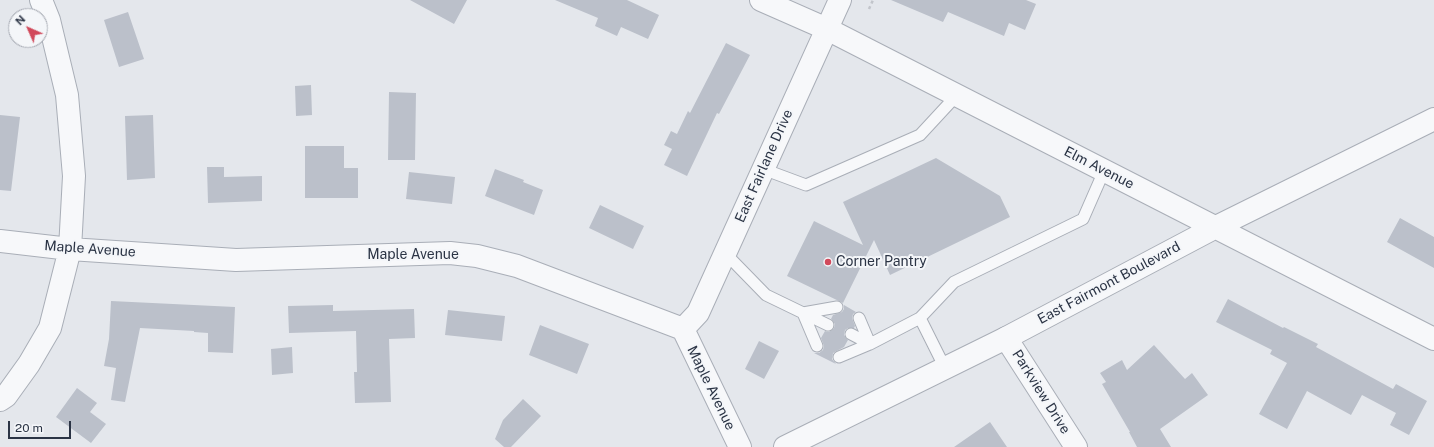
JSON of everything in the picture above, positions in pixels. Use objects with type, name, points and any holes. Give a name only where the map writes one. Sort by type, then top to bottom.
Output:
[{"type":"street","points":[[0,400],[6,396],[29,364],[50,328],[70,249],[74,176],[67,95],[49,20],[41,0]]},
{"type":"street","name":"Elm Avenue","points":[[761,0],[827,29],[1434,339]]},
{"type":"street","name":"East Fairlane Drive","points":[[683,329],[698,313],[840,0]]},
{"type":"street","name":"East Fairmont Boulevard","points":[[785,447],[1006,338],[1216,227],[1434,119]]},
{"type":"street","name":"Maple Avenue","points":[[0,242],[70,249],[236,260],[443,253],[478,256],[517,266],[683,329],[740,447]]},
{"type":"street","name":"Parkview Drive","points":[[1006,338],[1076,447]]},
{"type":"lane","points":[[763,169],[806,185],[920,135],[957,96]]},
{"type":"lane","points":[[839,357],[870,344],[920,318],[954,282],[1083,219],[1104,171]]},
{"type":"lane","points":[[725,253],[766,294],[828,325]]},
{"type":"lane","points":[[803,313],[837,307]]},
{"type":"lane","points":[[803,313],[817,346]]},
{"type":"lane","points":[[859,318],[870,344]]},
{"type":"lane","points":[[920,318],[945,368]]},
{"type":"lane","points":[[851,334],[870,344]]},
{"type":"path","points":[[868,9],[873,0]]},
{"type":"building","points":[[410,0],[467,0],[454,24]]},
{"type":"building","points":[[555,0],[627,0],[659,15],[648,39],[621,27],[617,36],[595,26],[598,18]]},
{"type":"building","points":[[891,0],[1026,0],[1036,4],[1025,30],[1009,23],[1004,36],[948,12],[943,22]]},
{"type":"building","points":[[128,12],[144,59],[119,67],[104,20]]},
{"type":"building","points":[[726,43],[750,55],[719,114],[717,113],[687,176],[664,165],[672,149],[664,145],[671,131],[677,134],[688,111],[690,113]]},
{"type":"building","points":[[311,85],[312,115],[296,116],[295,86]]},
{"type":"building","points":[[389,92],[416,93],[415,160],[388,160]]},
{"type":"building","points":[[0,115],[20,117],[11,191],[0,190]]},
{"type":"building","points":[[153,115],[155,178],[127,180],[125,116]]},
{"type":"building","points":[[305,146],[344,146],[344,168],[358,168],[358,198],[305,198]]},
{"type":"building","points":[[936,158],[1000,196],[1010,217],[890,275],[874,240],[843,303],[787,276],[814,221],[863,245],[843,202]]},
{"type":"building","points":[[207,167],[224,167],[224,177],[262,176],[262,201],[208,203]]},
{"type":"building","points":[[495,169],[524,180],[523,182],[543,190],[534,215],[485,196]]},
{"type":"building","points":[[409,172],[455,177],[452,204],[406,199]]},
{"type":"building","points":[[600,205],[644,226],[633,249],[589,228]]},
{"type":"building","points":[[1400,218],[1434,237],[1434,268],[1387,242]]},
{"type":"building","points":[[1228,299],[1283,328],[1284,327],[1318,344],[1316,347],[1393,389],[1396,384],[1427,401],[1409,435],[1390,425],[1396,413],[1362,395],[1351,415],[1307,391],[1287,429],[1259,414],[1287,363],[1270,354],[1272,350],[1216,322]]},
{"type":"building","points":[[111,301],[235,307],[233,353],[208,352],[208,333],[140,328],[125,402],[111,400],[116,368],[104,366],[109,339]]},
{"type":"building","points":[[333,305],[333,311],[414,309],[415,338],[389,339],[391,402],[355,403],[354,372],[357,372],[356,331],[289,333],[288,306]]},
{"type":"building","points":[[844,305],[856,312],[853,314],[852,318],[855,326],[854,328],[848,328],[845,330],[844,335],[848,340],[844,347],[833,353],[832,359],[836,364],[814,353],[819,353],[823,350],[824,346],[821,338],[825,331],[829,332],[834,328],[835,324],[831,319],[833,315],[842,312]]},
{"type":"building","points":[[448,310],[505,316],[502,341],[445,335]]},
{"type":"building","points":[[540,325],[589,344],[577,374],[529,355]]},
{"type":"building","points":[[759,341],[779,351],[764,379],[745,369]]},
{"type":"building","points":[[1154,345],[1185,379],[1192,373],[1208,395],[1160,429],[1171,447],[1137,447],[1102,384],[1106,382],[1100,373],[1122,360],[1127,370]]},
{"type":"building","points":[[292,347],[293,373],[272,375],[271,349]]},
{"type":"building","points":[[77,388],[97,403],[90,412],[106,424],[91,443],[56,417]]},
{"type":"building","points":[[523,399],[541,416],[511,447],[504,447],[495,439],[503,420]]},
{"type":"building","points":[[990,422],[1007,447],[954,447]]},
{"type":"place","name":"Corner Pantry","points":[[828,262]]}]
